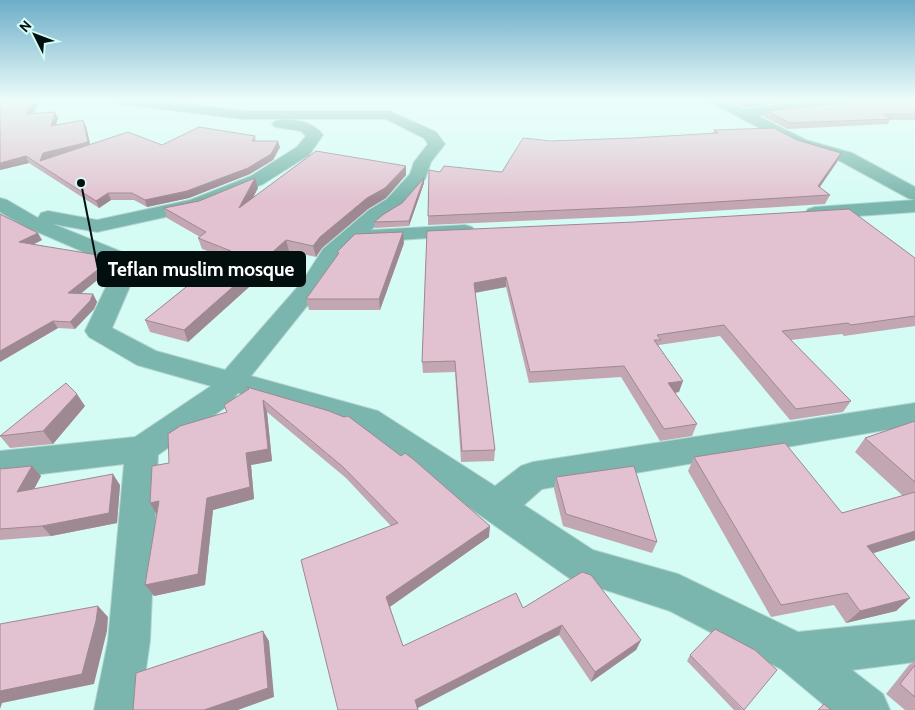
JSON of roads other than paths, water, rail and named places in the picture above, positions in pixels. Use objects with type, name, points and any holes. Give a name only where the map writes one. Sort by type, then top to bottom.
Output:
[{"type":"street","points":[[33,224],[50,217],[97,226],[195,205],[257,180],[303,151],[315,134],[314,133]]},
{"type":"street","points":[[0,465],[142,449],[219,396],[311,286],[330,254],[376,214],[394,203],[419,175],[418,170],[437,144],[426,133]]},
{"type":"street","points":[[781,133],[800,143],[846,157],[915,194]]},
{"type":"street","points":[[0,204],[33,224],[129,263],[98,331],[147,358],[367,419],[582,565],[678,594],[796,654],[867,710]]},
{"type":"street","points":[[795,214],[915,206]]},
{"type":"street","points":[[350,237],[486,229]]},
{"type":"street","points":[[497,506],[533,476],[915,414]]},
{"type":"street","points":[[117,710],[129,641],[142,449]]},
{"type":"street","points":[[796,654],[915,641]]},
{"type":"place","name":"Teflan muslim mosque","points":[[81,183]]}]
